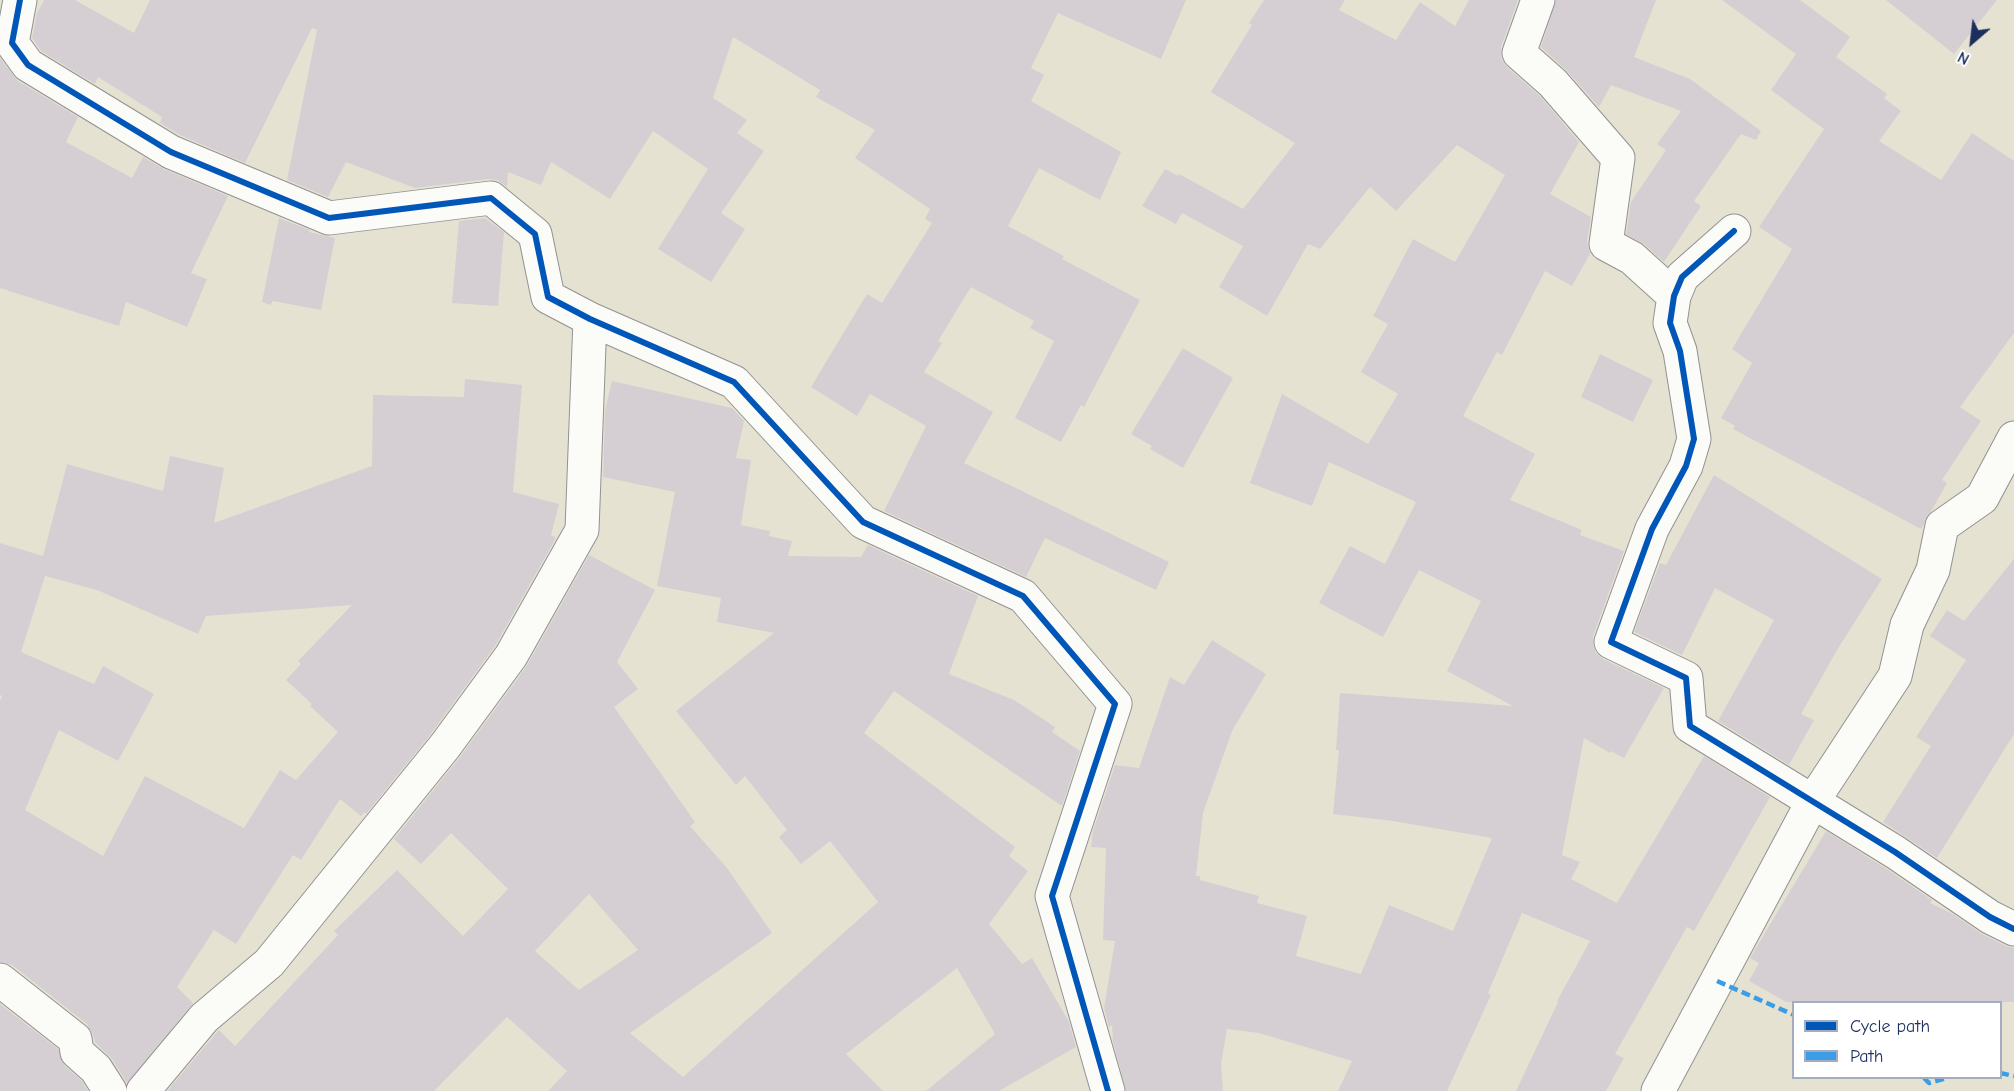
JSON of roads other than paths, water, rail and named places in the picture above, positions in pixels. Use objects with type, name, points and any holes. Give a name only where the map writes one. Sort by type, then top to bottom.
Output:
[{"type":"street","points":[[20,0],[12,44],[28,65],[171,152],[329,218],[491,198],[535,234],[548,297],[734,382],[863,522],[1023,596],[1116,704],[1052,896],[1108,1091]]},
{"type":"street","points":[[1538,0],[1519,53],[1553,83],[1618,158],[1606,244],[1632,258],[1674,296]]},
{"type":"street","points":[[1734,231],[1682,277],[1674,296],[1670,323],[1680,351],[1694,439],[1686,466],[1652,529],[1611,642],[1686,678],[1690,726],[1895,852],[1990,917],[2014,929]]},
{"type":"street","points":[[143,1091],[204,1018],[269,963],[445,746],[517,645],[582,530],[590,318]]},
{"type":"street","points":[[1658,1091],[1813,801],[1895,675],[1907,626],[1933,570],[1942,526],[1982,498],[2014,438]]},
{"type":"street","points":[[0,980],[75,1039],[78,1052],[96,1069],[110,1091]]}]
